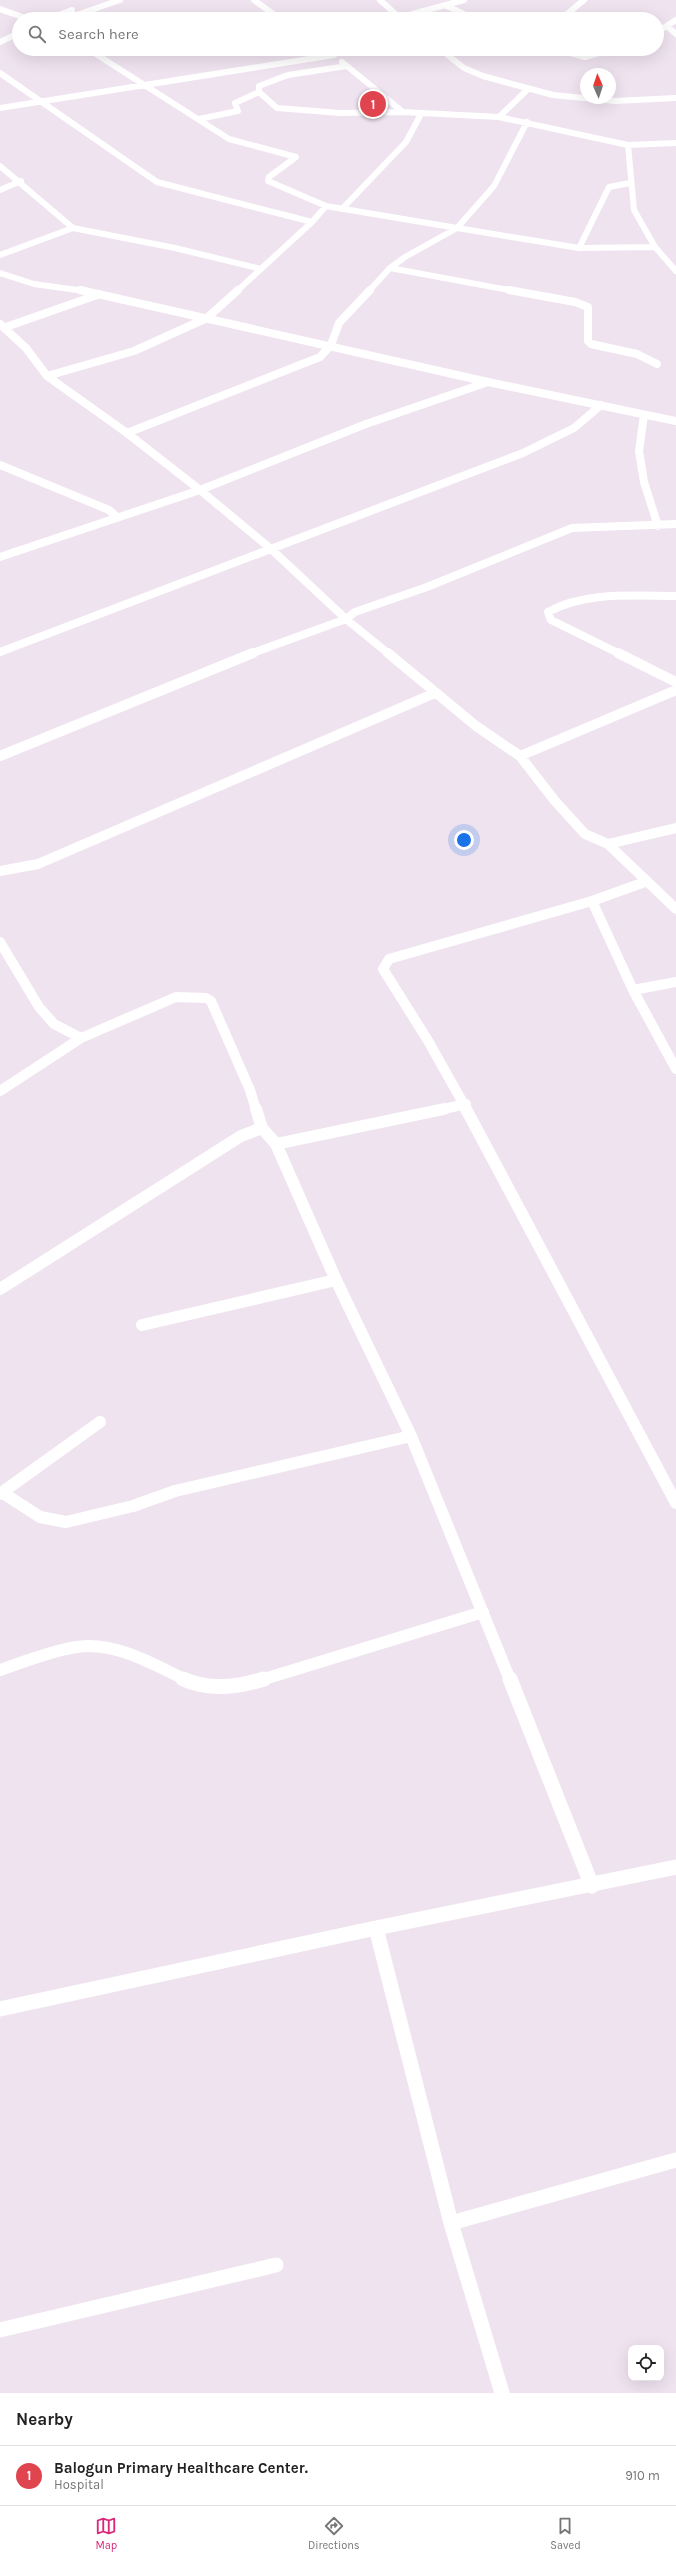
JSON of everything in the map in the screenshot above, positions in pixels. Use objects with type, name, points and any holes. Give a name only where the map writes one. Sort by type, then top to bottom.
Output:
[{"type":"street","points":[[68,12],[103,0]]},
{"type":"street","points":[[85,12],[120,0]]},
{"type":"street","points":[[254,0],[270,12]]},
{"type":"street","points":[[380,0],[391,12]]},
{"type":"street","points":[[424,12],[464,0]]},
{"type":"street","points":[[569,12],[584,0]]},
{"type":"street","points":[[447,6],[459,12]]},
{"type":"street","points":[[0,9],[12,13]]},
{"type":"street","points":[[664,29],[676,20]]},
{"type":"street","points":[[668,27],[676,34]]},
{"type":"street","points":[[0,42],[12,36]]},
{"type":"street","points":[[0,49],[12,43]]},
{"type":"street","points":[[99,56],[236,141],[294,156],[296,158],[269,177],[268,181],[326,206],[579,248],[656,247]]},
{"type":"street","points":[[0,108],[328,56]]},
{"type":"street","points":[[335,56],[403,112]]},
{"type":"street","points":[[449,56],[464,68],[483,76],[528,89],[570,98],[615,101],[676,98]]},
{"type":"street","points":[[276,64],[287,68],[291,76]]},
{"type":"street","points":[[347,66],[264,82],[259,86],[259,92],[277,108],[340,113],[403,112],[500,117],[628,144],[676,143]]},
{"type":"street","points":[[0,73],[157,182],[312,222]]},
{"type":"street","points":[[500,117],[528,89]]},
{"type":"street","points":[[199,119],[238,111],[236,102],[259,92]]},
{"type":"street","points":[[342,209],[378,169],[406,142],[421,114]]},
{"type":"street","points":[[127,433],[320,357],[331,345],[339,323],[390,268],[405,257],[457,228],[494,186],[527,122]]},
{"type":"street","points":[[628,144],[630,183],[634,210],[656,247],[676,271]]},
{"type":"street","points":[[0,166],[21,181],[72,228]]},
{"type":"street","points":[[0,190],[21,181]]},
{"type":"street","points":[[579,248],[609,187],[630,183]]},
{"type":"street","points":[[47,376],[134,351],[207,318],[312,222],[326,206]]},
{"type":"street","points":[[0,255],[72,228],[175,248],[261,269]]},
{"type":"street","points":[[390,268],[576,302],[588,307],[588,341],[591,344],[637,354],[657,364]]},
{"type":"street","points":[[0,272],[34,284],[61,286],[100,294],[331,345],[488,382],[644,415],[676,420]]},
{"type":"street","points":[[100,294],[3,325],[47,376],[127,433],[200,490],[271,549],[346,619],[435,693],[476,726],[520,756],[555,801],[585,834],[608,844],[645,882],[676,909]]},
{"type":"street","points":[[0,557],[200,490],[366,424],[488,382]]},
{"type":"street","points":[[0,652],[522,453],[574,428],[601,405]]},
{"type":"street","points":[[644,415],[639,451],[644,482],[658,526]]},
{"type":"street","points":[[0,465],[109,510],[117,517]]},
{"type":"street","points":[[0,756],[271,646],[346,619],[355,612],[434,584],[572,528],[658,526],[676,524]]},
{"type":"street","points":[[676,596],[582,600],[556,605],[548,612],[551,620],[676,682]]},
{"type":"street","points":[[520,756],[611,719],[676,690]]},
{"type":"street","points":[[0,872],[38,864],[435,693]]},
{"type":"street","points":[[608,844],[676,828]]},
{"type":"street","points":[[645,882],[592,901],[407,952],[389,960],[383,969],[401,995],[466,1104],[544,1258],[676,1503]]},
{"type":"street","points":[[592,901],[633,990],[676,1069]]},
{"type":"street","points":[[0,942],[39,1007],[54,1024],[81,1038]]},
{"type":"street","points":[[633,990],[676,982]]},
{"type":"street","points":[[0,1091],[81,1038],[176,997],[206,998],[210,1001],[250,1090],[262,1128],[276,1144],[336,1280],[411,1436],[449,1525],[592,1886]]},
{"type":"street","points":[[276,1144],[466,1104]]},
{"type":"street","points":[[0,1290],[241,1136],[262,1128]]},
{"type":"street","points":[[142,1325],[336,1280]]},
{"type":"street","points":[[100,1422],[2,1493],[40,1517],[66,1522],[133,1506],[176,1491],[411,1436]]},
{"type":"street","points":[[0,1670],[38,1657],[88,1646],[131,1654],[199,1686],[240,1686],[483,1612]]},
{"type":"street","points":[[0,2009],[376,1928],[592,1886],[676,1867]]},
{"type":"street","points":[[376,1928],[451,2222],[502,2393]]},
{"type":"street","points":[[451,2222],[676,2160]]},
{"type":"street","points":[[0,2330],[276,2265]]},
{"type":"place","name":"Balogun Primary Healthcare Center.","points":[[373,104]]}]
